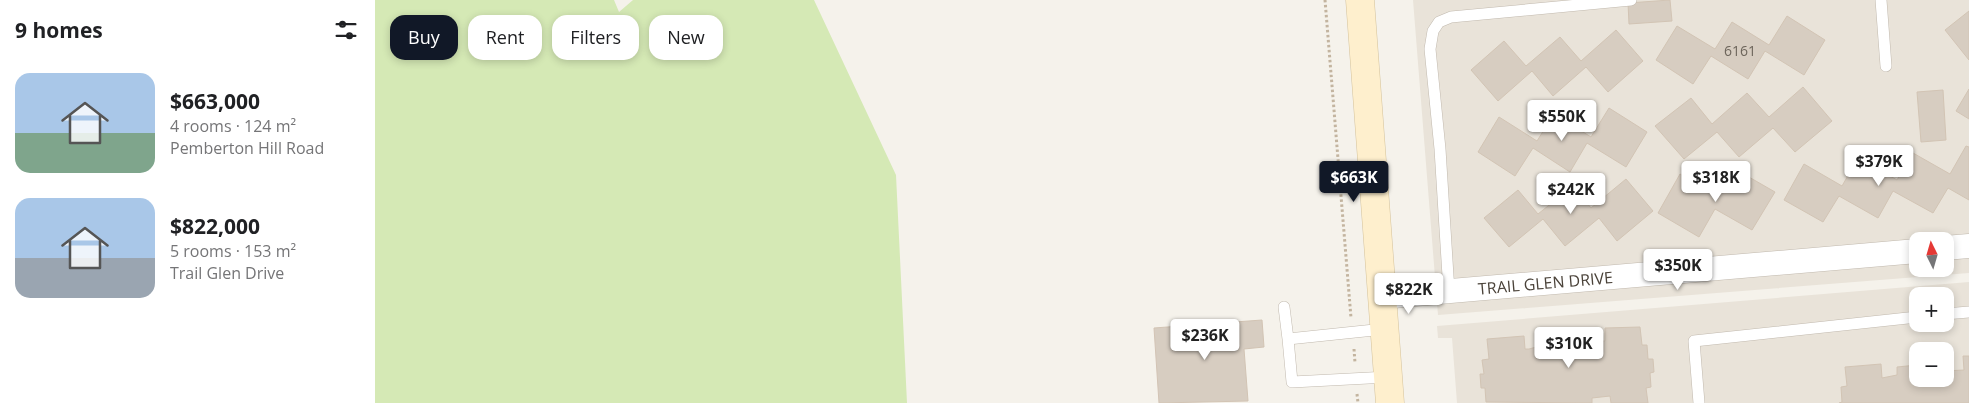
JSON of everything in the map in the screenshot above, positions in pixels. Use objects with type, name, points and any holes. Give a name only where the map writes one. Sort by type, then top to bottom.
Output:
[{"type":"street","points":[[1360,0],[1389,390]]},
{"type":"street","points":[[1954,247],[1969,246]]},
{"type":"street","name":"TRAIL GLEN DRIVE","points":[[1381,297],[1909,252]]},
{"type":"lane","points":[[1449,292],[1440,149],[1430,49],[1433,31],[1439,22],[1451,17],[1631,0]]},
{"type":"lane","points":[[1881,0],[1886,66]]},
{"type":"lane","points":[[1284,307],[1292,382],[1356,380],[1389,390]]},
{"type":"lane","points":[[1954,313],[1969,312]]},
{"type":"lane","points":[[1699,403],[1693,341],[1909,318]]},
{"type":"lane","points":[[1288,339],[1384,330]]},
{"type":"path","points":[[1325,0],[1358,403]]},
{"type":"shaded area","points":[[1413,0],[1969,0],[1969,273],[1954,274],[1954,232],[1909,232],[1909,278],[1438,315]]},
{"type":"shaded area","points":[[1969,282],[1969,403],[1457,403],[1452,338],[1438,338],[1437,326]]},
{"type":"green space","points":[[375,0],[614,0],[619,12],[633,0],[814,0],[896,175],[907,403],[375,403]]},
{"type":"building","points":[[1670,0],[1672,21],[1629,24],[1628,3]]},
{"type":"building","points":[[1969,11],[1969,60],[1945,30]]},
{"type":"building","points":[[1787,16],[1825,40],[1804,75],[1765,51],[1748,79],[1711,56],[1693,84],[1656,60],[1677,26],[1715,49],[1732,22],[1769,45]]},
{"type":"building","points":[[1616,30],[1643,61],[1608,92],[1586,67],[1553,96],[1532,71],[1498,101],[1471,70],[1504,41],[1526,66],[1560,37],[1581,61]]},
{"type":"building","points":[[1803,87],[1832,121],[1795,152],[1773,128],[1739,157],[1717,132],[1684,159],[1655,126],[1691,98],[1712,124],[1747,93],[1769,117]]},
{"type":"building","points":[[1969,89],[1969,119],[1956,111]]},
{"type":"building","points":[[1943,90],[1946,140],[1921,142],[1917,92]]},
{"type":"building","points":[[1609,108],[1647,132],[1626,167],[1587,143],[1570,172],[1533,148],[1515,176],[1478,152],[1499,117],[1537,141],[1554,114],[1591,137]]},
{"type":"building","points":[[1966,146],[1969,147],[1969,200],[1948,188],[1933,213],[1893,191],[1878,218],[1839,196],[1823,222],[1784,200],[1804,164],[1842,186],[1858,158],[1897,180],[1913,153],[1950,174]]},
{"type":"building","points":[[1735,169],[1775,192],[1752,230],[1715,209],[1699,237],[1658,213],[1680,174],[1719,197]]},
{"type":"building","points":[[1626,179],[1653,211],[1617,241],[1599,218],[1565,246],[1543,219],[1509,247],[1484,218],[1518,190],[1538,214],[1573,186],[1591,208]]},
{"type":"building","points":[[1262,320],[1264,347],[1244,349],[1248,401],[1159,403],[1154,328]]},
{"type":"building","points":[[1640,327],[1642,345],[1647,345],[1648,359],[1653,359],[1654,372],[1650,373],[1651,387],[1646,388],[1648,403],[1611,403],[1610,396],[1592,398],[1592,403],[1486,402],[1485,388],[1481,388],[1480,374],[1484,374],[1482,360],[1489,359],[1487,339],[1524,336],[1525,349],[1529,349],[1540,346],[1540,338],[1586,334],[1586,342],[1605,341],[1605,328]]},
{"type":"building","points":[[1963,356],[1969,356],[1969,403],[1839,403],[1842,402],[1841,387],[1847,386],[1845,367],[1881,364],[1882,378],[1897,375],[1897,367],[1909,366],[1909,387],[1954,387],[1954,371],[1964,370]]}]
